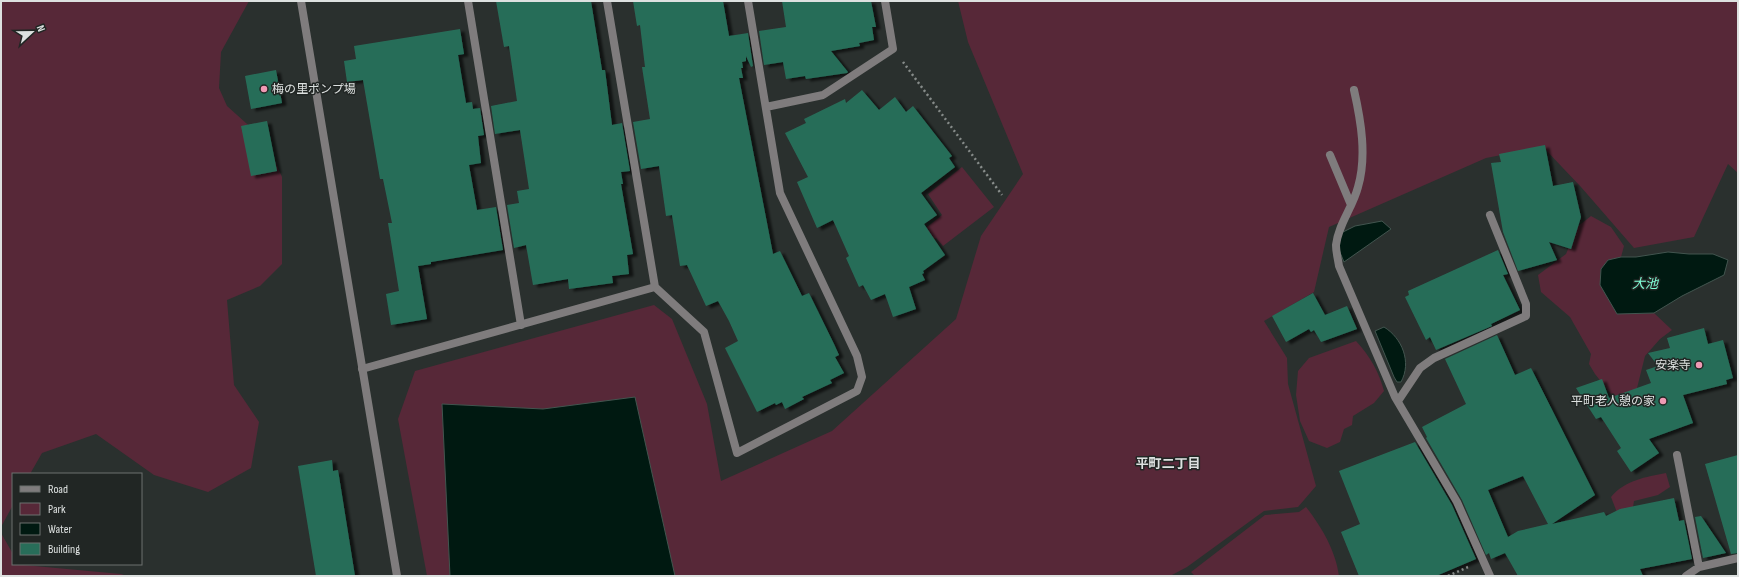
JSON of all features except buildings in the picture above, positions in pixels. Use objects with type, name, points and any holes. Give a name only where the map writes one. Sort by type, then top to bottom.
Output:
[{"type":"street","points":[[301,1],[397,576]]},
{"type":"street","points":[[468,1],[522,325]]},
{"type":"street","points":[[607,1],[655,287],[704,332],[737,453],[856,391],[862,377],[857,356],[780,192],[748,1]]},
{"type":"street","points":[[766,107],[824,95],[893,49],[885,1]]},
{"type":"street","points":[[1354,90],[1360,124],[1362,164],[1358,188],[1336,243],[1339,266],[1398,401],[1458,502],[1490,576]]},
{"type":"street","points":[[1330,155],[1351,205]]},
{"type":"street","points":[[1398,401],[1420,368],[1434,358],[1526,316],[1526,304],[1490,215]]},
{"type":"street","points":[[362,369],[655,287]]},
{"type":"street","points":[[1678,455],[1699,567]]},
{"type":"street","points":[[1686,576],[1699,567],[1738,558]]},
{"type":"path","points":[[893,49],[1002,195]]},
{"type":"green space","points":[[1,1],[249,1],[221,52],[219,88],[227,106],[266,141],[282,177],[282,264],[260,286],[227,300],[234,385],[259,422],[251,468],[208,492],[154,475],[96,434],[42,453],[31,473],[12,473],[12,507],[1,527]]},
{"type":"green space","points":[[958,1],[1738,1],[1738,173],[1728,164],[1694,237],[1634,248],[1581,187],[1543,147],[1486,158],[1329,227],[1314,292],[1264,321],[1287,358],[1288,384],[1316,486],[1298,507],[1264,511],[1187,567],[1170,576],[427,576],[398,419],[415,371],[654,305],[672,319],[707,404],[721,481],[832,431],[956,319],[981,236],[1023,174],[968,42]]},
{"type":"green space","points":[[962,167],[994,207],[943,246],[936,238],[920,250],[912,239],[942,215],[928,194]]},
{"type":"green space","points":[[1591,216],[1611,227],[1624,246],[1621,257],[1608,261],[1601,269],[1600,285],[1609,298],[1630,314],[1654,313],[1672,330],[1660,339],[1645,356],[1637,388],[1630,401],[1611,394],[1589,364],[1591,354],[1570,317],[1541,292],[1538,275],[1566,254],[1577,227]]},
{"type":"green space","points":[[1356,341],[1366,352],[1373,364],[1384,391],[1374,403],[1353,416],[1352,425],[1344,429],[1340,442],[1327,448],[1309,441],[1300,421],[1296,395],[1298,371],[1309,358]]},
{"type":"green space","points":[[1666,473],[1670,487],[1658,495],[1634,501],[1632,513],[1618,515],[1611,497],[1617,491],[1636,480]]},
{"type":"green space","points":[[1306,507],[1327,539],[1335,557],[1339,576],[1195,576],[1191,572],[1265,515],[1299,512]]},
{"type":"green space","points":[[1,533],[12,552],[12,565],[121,574],[127,576],[1,576]]},
{"type":"water","points":[[1382,221],[1391,229],[1344,262],[1337,245],[1341,233],[1355,226]]},
{"type":"water","name":"大池","points":[[1668,252],[1713,254],[1728,260],[1724,275],[1682,296],[1654,313],[1617,314],[1600,285],[1601,269],[1608,260],[1621,257],[1636,257]]},
{"type":"water","points":[[1384,327],[1396,337],[1403,351],[1406,367],[1401,382],[1397,382],[1394,377],[1375,331]]},
{"type":"water","points":[[635,397],[675,576],[450,576],[442,404],[543,409]]},
{"type":"place","name":"梅の里ポンプ場","points":[[264,89]]},
{"type":"place","name":"安楽寺","points":[[1699,365]]},
{"type":"place","name":"平町老人憩の家","points":[[1663,401]]},
{"type":"district","name":"平町二丁目","points":[[1168,464]]}]
